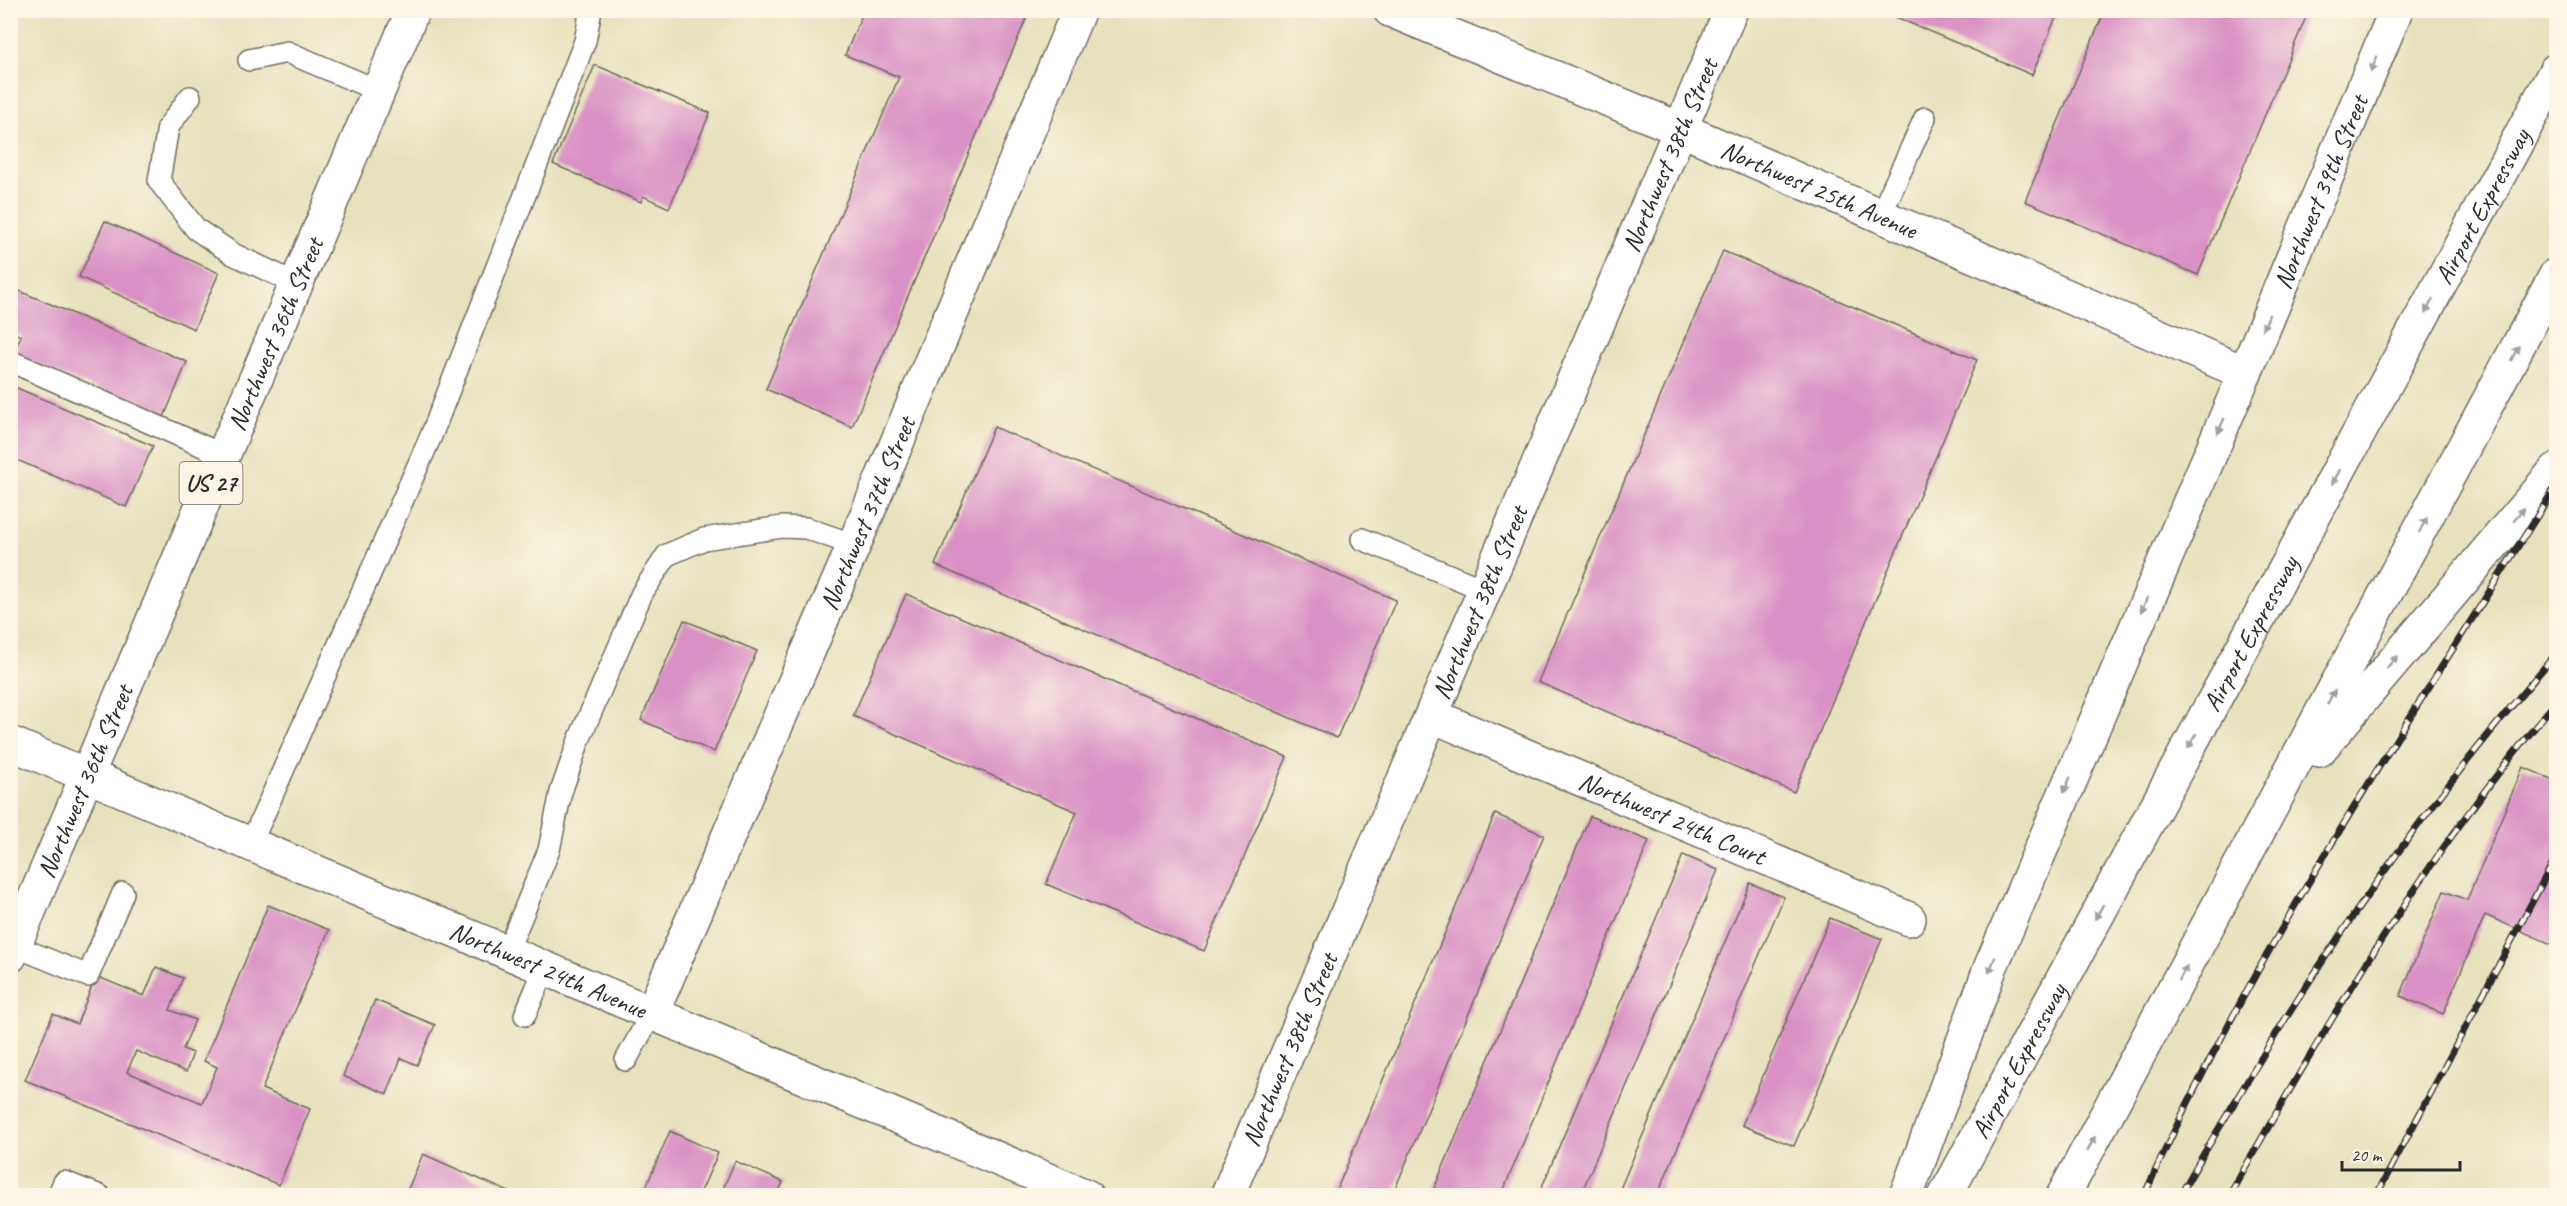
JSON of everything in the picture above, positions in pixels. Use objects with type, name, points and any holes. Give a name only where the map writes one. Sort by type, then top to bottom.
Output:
[{"type":"main road","name":"Northwest 36th Street","points":[[13,951],[413,10]]},
{"type":"main road","name":"Northwest 37th Street","points":[[652,1013],[854,545],[1079,10]]},
{"type":"main road","name":"Northwest 25th Avenue","points":[[1390,10],[1680,129],[2245,373]]},
{"type":"main road","name":"Northwest 38th Street","points":[[1227,1196],[1433,716],[1731,10]]},
{"type":"main road","name":"Northwest 39th Street","points":[[1906,1196],[1991,966],[2245,373],[2396,10]]},
{"type":"main road","name":"Airport Expressway","points":[[1945,1196],[2556,70]]},
{"type":"main road","points":[[2063,1196],[2556,275]]},
{"type":"main road","points":[[2274,805],[2556,470]]},
{"type":"main road","name":"Northwest 24th Court","points":[[1433,716],[1910,919]]},
{"type":"main road","name":"Northwest 24th Avenue","points":[[10,743],[1086,1196]]},
{"type":"lane","points":[[251,843],[431,436],[585,41],[590,15],[586,10]]},
{"type":"lane","points":[[249,60],[287,52],[379,91]]},
{"type":"lane","points":[[190,98],[168,127],[159,181],[196,229],[233,254],[297,284]]},
{"type":"lane","points":[[1880,216],[1925,118]]},
{"type":"lane","points":[[10,361],[223,455]]},
{"type":"lane","points":[[507,952],[549,850],[561,792],[579,740],[642,593],[667,555],[704,539],[782,527],[806,528],[854,545]]},
{"type":"lane","points":[[1362,538],[1485,590]]},
{"type":"lane","points":[[13,951],[88,976],[123,893]]},
{"type":"lane","points":[[525,1015],[545,968]]},
{"type":"lane","points":[[626,1060],[652,1013]]},
{"type":"lane","points":[[58,1196],[64,1182],[100,1196]]},
{"type":"building","points":[[864,10],[1030,10],[852,427],[766,389],[899,77],[845,55]]},
{"type":"building","points":[[1879,10],[2059,10],[2032,75]]},
{"type":"building","points":[[2105,10],[2309,10],[2198,275],[2025,201]]},
{"type":"building","points":[[595,65],[710,113],[669,208],[643,196],[641,202],[553,164]]},
{"type":"building","points":[[105,221],[219,273],[194,329],[79,277]]},
{"type":"building","points":[[1723,251],[1977,360],[1794,792],[1538,682]]},
{"type":"building","points":[[10,287],[187,362],[164,417],[13,354],[21,336],[10,332]]},
{"type":"building","points":[[10,385],[153,446],[126,507],[10,457]]},
{"type":"building","points":[[994,427],[1396,600],[1337,738],[935,565]]},
{"type":"building","points":[[906,594],[1287,757],[1204,951],[1046,884],[1077,812],[853,716]]},
{"type":"building","points":[[684,620],[757,651],[714,752],[641,720]]},
{"type":"building","points":[[2523,767],[2556,781],[2556,946],[2485,915],[2443,1014],[2400,996],[2444,891],[2467,900]]},
{"type":"building","points":[[1495,814],[1544,835],[1392,1196],[1334,1196]]},
{"type":"building","points":[[1590,816],[1649,841],[1501,1196],[1431,1196]]},
{"type":"building","points":[[1683,855],[1718,870],[1580,1196],[1538,1196]]},
{"type":"building","points":[[1750,883],[1784,897],[1657,1196],[1617,1196]]},
{"type":"building","points":[[268,905],[329,930],[262,1089],[310,1109],[279,1185],[25,1080],[53,1014],[77,1024],[96,976],[144,996],[156,967],[183,978],[170,1010],[195,1020],[183,1049],[193,1053],[186,1072],[136,1051],[127,1072],[202,1103],[217,1067],[204,1061]]},
{"type":"building","points":[[1830,918],[1882,939],[1794,1146],[1742,1125]]},
{"type":"building","points":[[375,1000],[435,1025],[417,1065],[401,1058],[387,1094],[343,1076]]},
{"type":"building","points":[[670,1131],[718,1153],[699,1196],[642,1196]]},
{"type":"building","points":[[423,1154],[518,1196],[405,1196]]},
{"type":"building","points":[[735,1161],[783,1182],[777,1196],[720,1196]]},
{"type":"railway","points":[[2144,1196],[2188,1103],[2285,922],[2391,746],[2556,486]]},
{"type":"railway","points":[[2180,1196],[2280,1028],[2391,862],[2471,756],[2556,654]]},
{"type":"railway","points":[[2229,1196],[2341,1004],[2422,879],[2509,759],[2556,702]]},
{"type":"railway","points":[[2376,1196],[2556,857]]}]
